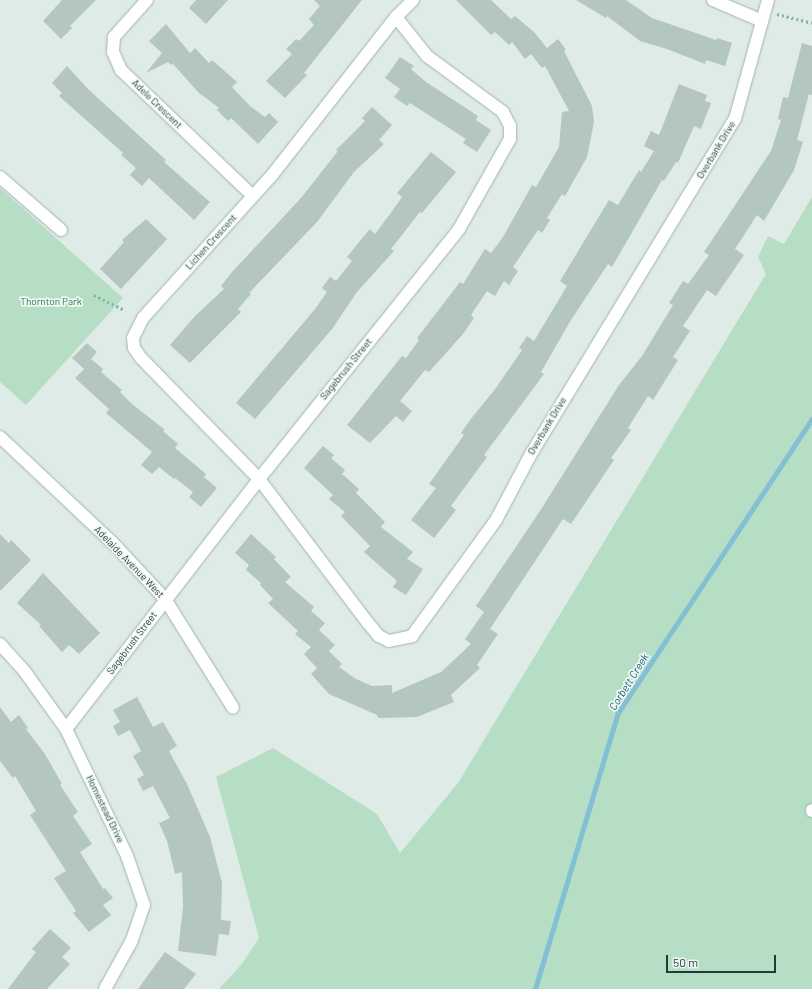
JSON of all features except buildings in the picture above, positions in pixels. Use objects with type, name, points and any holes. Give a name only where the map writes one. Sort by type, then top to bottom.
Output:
[{"type":"street","name":"Adele Crescent","points":[[147,0],[114,37],[113,52],[121,70],[253,196]]},
{"type":"street","name":"Lichen Crescent","points":[[258,478],[141,358],[134,348],[133,338],[143,318],[253,196],[396,17],[413,0]]},
{"type":"street","points":[[713,0],[765,11]]},
{"type":"street","name":"Overbank Drive","points":[[258,478],[379,636],[389,641],[412,636],[496,520],[530,454],[735,119],[765,11]]},
{"type":"street","name":"Sagebrush Street","points":[[66,729],[258,478],[459,229],[510,139],[510,126],[503,112],[427,56],[396,17]]},
{"type":"street","points":[[0,177],[61,230]]},
{"type":"street","name":"Adelaide Avenue West","points":[[0,437],[112,542],[165,599],[234,708]]},
{"type":"street","name":"Homestead Drive","points":[[0,644],[25,672],[66,729],[127,856],[144,905],[131,942],[105,989]]},
{"type":"path","points":[[765,11],[812,23]]},
{"type":"path","points":[[94,295],[125,310]]},
{"type":"green space","name":"Thornton Park","points":[[0,188],[123,298],[26,405],[0,382]]},
{"type":"green space","points":[[812,197],[812,989],[219,989],[242,964],[259,938],[216,777],[273,748],[377,814],[400,853],[458,783],[766,274],[758,257],[768,236],[784,244]]},
{"type":"waterway","name":"Corbett Creek","points":[[535,989],[618,713],[812,419]]}]
